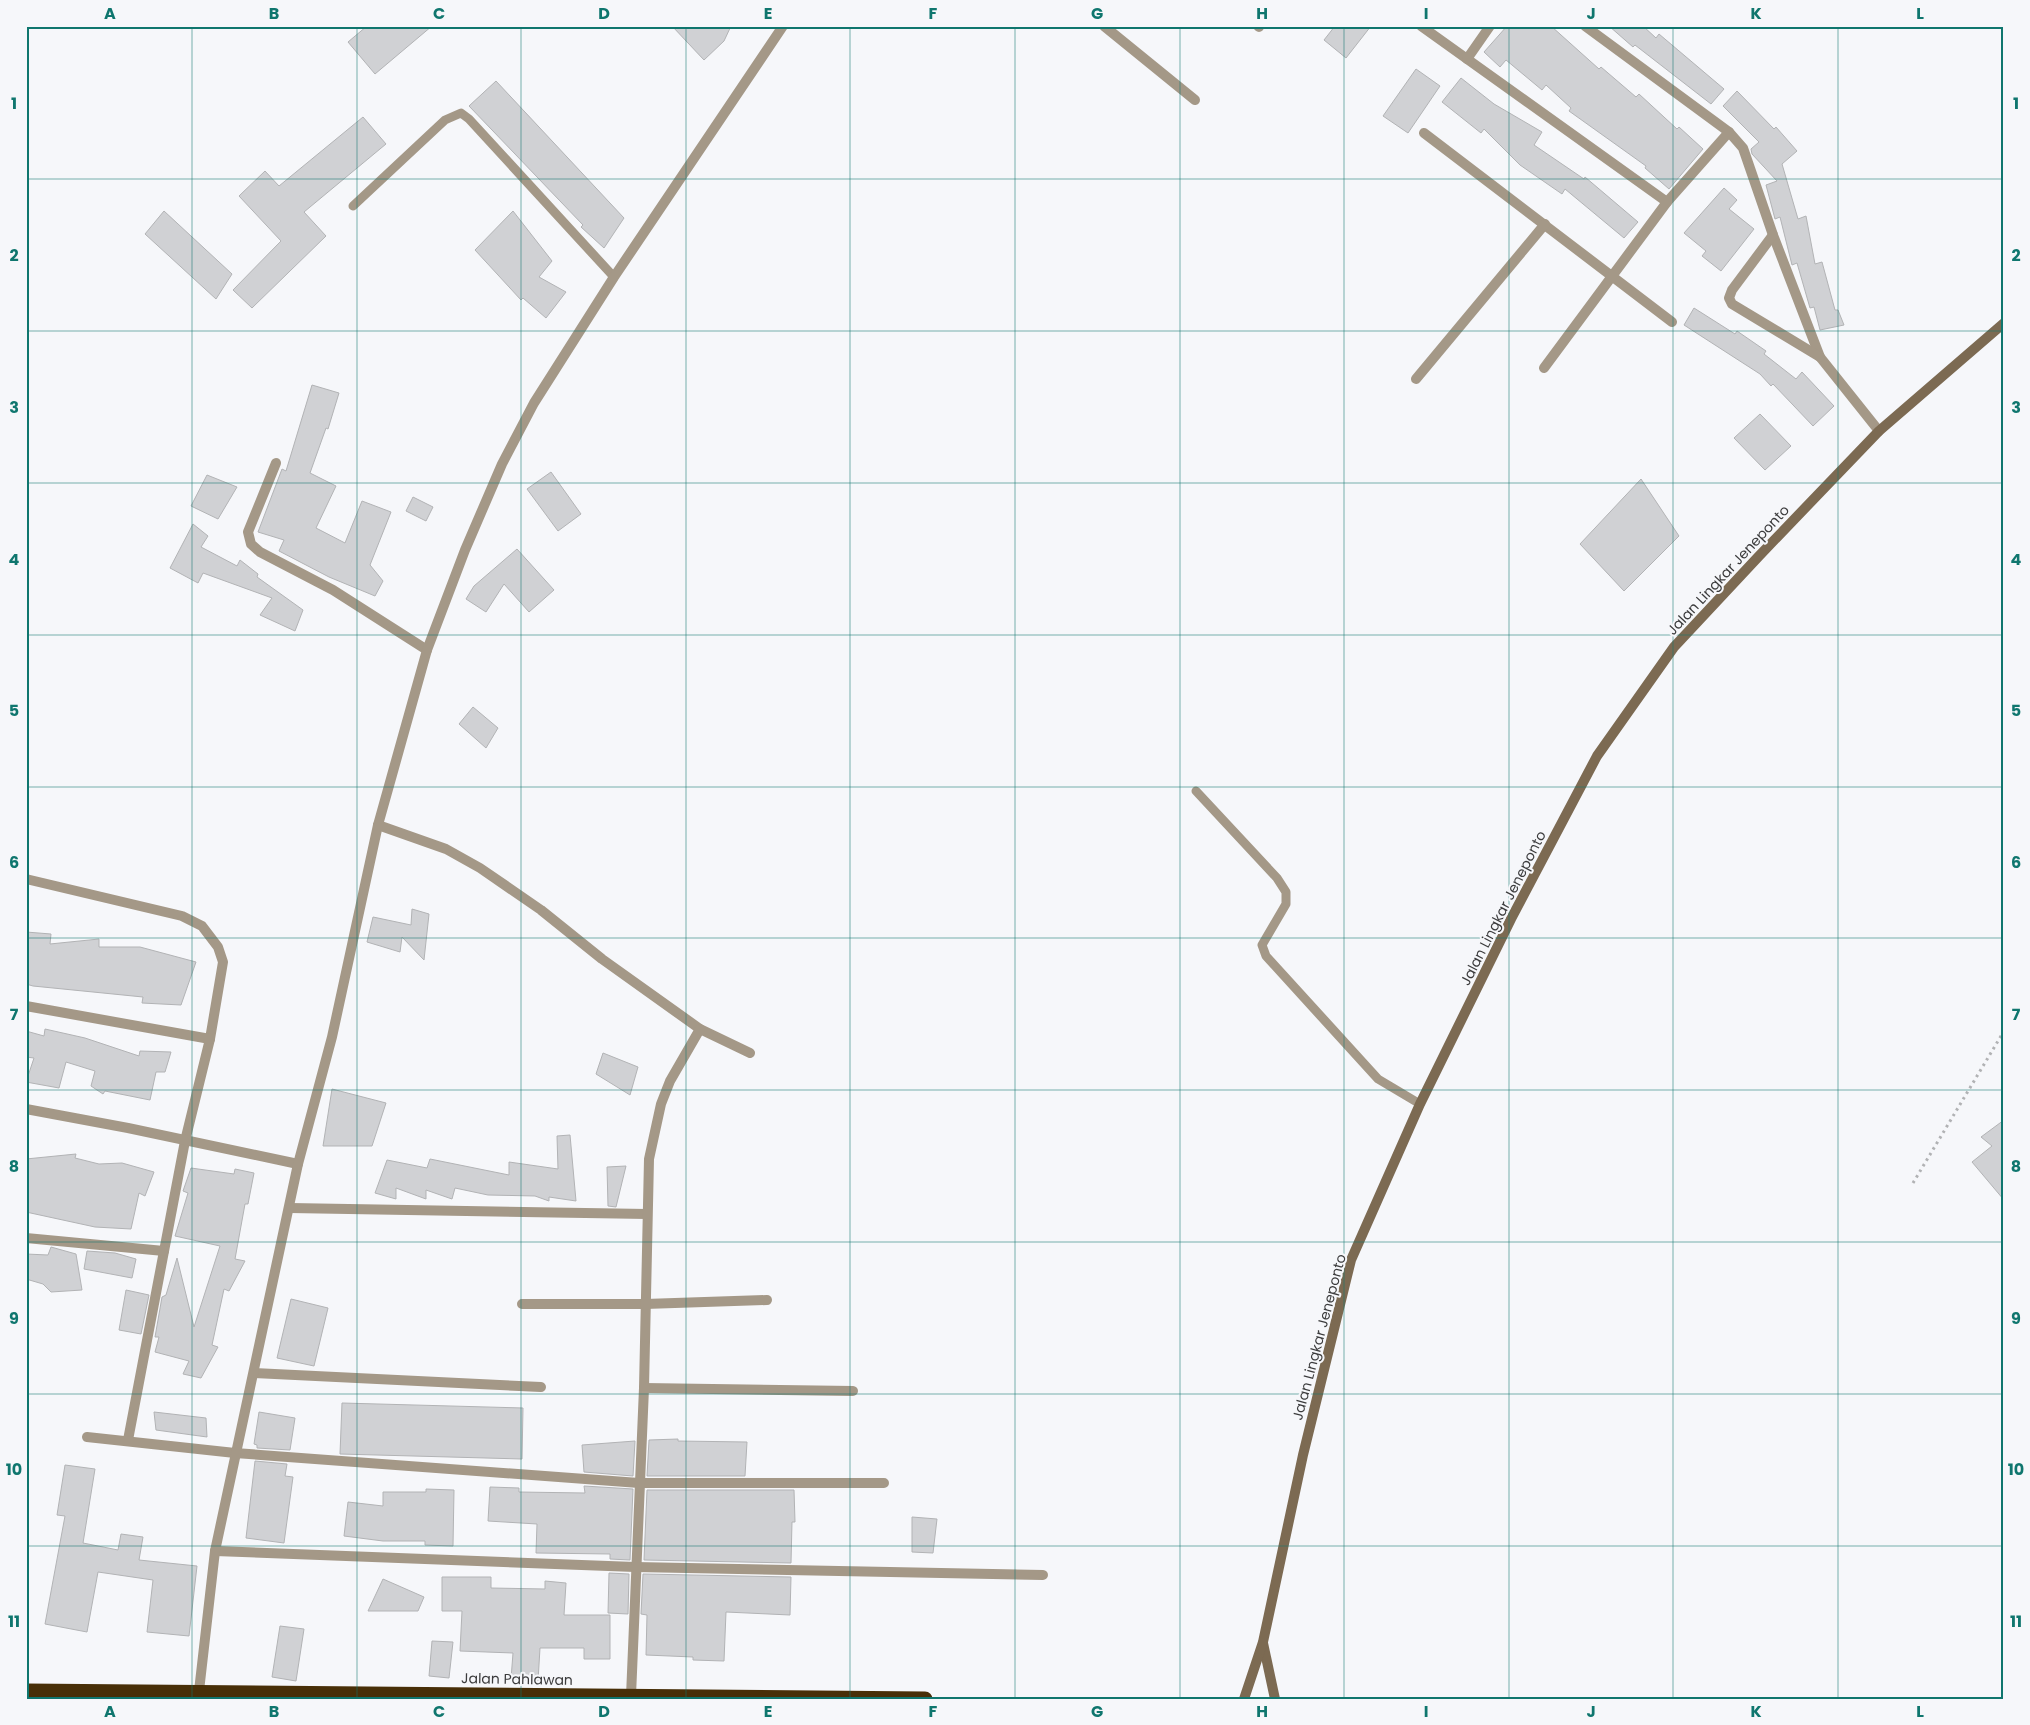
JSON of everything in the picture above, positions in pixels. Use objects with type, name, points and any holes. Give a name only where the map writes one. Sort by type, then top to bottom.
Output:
[{"type":"highway","name":"Jalan Pahlawan","points":[[26,1691],[925,1699]]},
{"type":"main road","name":"Jalan Lingkar Jeneponto","points":[[1244,1699],[1263,1642],[1303,1455],[1351,1260],[1420,1104],[1511,919],[1598,756],[1674,647],[1879,431],[2004,323]]},
{"type":"main road","name":"Jalan Lingkar Jeneponto","points":[[1263,1642],[1275,1699]]},
{"type":"street","points":[[199,1692],[216,1550],[235,1453],[290,1208],[298,1164],[332,1037],[378,825],[427,650],[465,550],[502,464],[534,403],[614,277],[783,26]]},
{"type":"street","points":[[1104,26],[1196,100]]},
{"type":"street","points":[[1422,26],[1667,202]]},
{"type":"street","points":[[1467,59],[1490,26]]},
{"type":"street","points":[[1585,26],[1729,132],[1743,148],[1773,235],[1820,357],[1879,431]]},
{"type":"street","points":[[1544,368],[1667,202],[1729,132]]},
{"type":"street","points":[[1424,133],[1672,322]]},
{"type":"street","points":[[1416,379],[1545,224]]},
{"type":"street","points":[[1773,235],[1732,290],[1729,298],[1732,304],[1820,357]]},
{"type":"street","points":[[276,463],[248,532],[251,544],[260,552],[333,590],[427,650]]},
{"type":"street","points":[[378,825],[446,849],[480,868],[541,910],[602,959],[700,1029],[750,1053]]},
{"type":"street","points":[[26,879],[182,916],[202,926],[218,947],[223,962],[210,1039],[185,1141],[128,1440]]},
{"type":"street","points":[[26,1006],[210,1039]]},
{"type":"street","points":[[631,1696],[638,1483],[644,1388],[649,1159],[661,1104],[670,1081],[700,1029]]},
{"type":"street","points":[[26,1108],[298,1164]]},
{"type":"street","points":[[290,1208],[647,1214]]},
{"type":"street","points":[[26,1238],[164,1251]]},
{"type":"street","points":[[522,1304],[645,1304],[767,1300]]},
{"type":"street","points":[[254,1372],[541,1387]]},
{"type":"street","points":[[644,1388],[853,1391]]},
{"type":"street","points":[[87,1436],[235,1453],[638,1483],[884,1483]]},
{"type":"street","points":[[216,1550],[635,1567],[1043,1575]]},
{"type":"lane","points":[[353,206],[445,120],[460,113],[469,119],[614,277]]},
{"type":"lane","points":[[1196,790],[1277,878],[1286,892],[1286,904],[1262,945],[1266,956],[1378,1080],[1420,1104]]},
{"type":"path","points":[[1913,1183],[2004,1031]]},
{"type":"building","points":[[367,26],[432,26],[375,74],[348,42]]},
{"type":"building","points":[[672,26],[731,26],[724,41],[704,60]]},
{"type":"building","points":[[1335,26],[1371,26],[1346,58],[1324,40]]},
{"type":"building","points":[[1507,26],[1551,26],[1599,69],[1601,67],[1636,97],[1639,94],[1677,129],[1679,127],[1703,149],[1669,189],[1645,168],[1646,166],[1569,111],[1571,108],[1546,85],[1542,90],[1506,60],[1500,67],[1484,52]]},
{"type":"building","points":[[1609,26],[1643,26],[1656,38],[1659,34],[1724,89],[1711,104],[1635,45],[1633,47]]},
{"type":"building","points":[[1416,69],[1440,86],[1408,133],[1383,116]]},
{"type":"building","points":[[1461,78],[1494,104],[1542,132],[1534,145],[1584,179],[1585,177],[1638,222],[1624,238],[1565,189],[1562,194],[1520,165],[1484,129],[1481,133],[1442,102]]},
{"type":"building","points":[[496,81],[624,218],[604,248],[581,227],[583,225],[469,106]]},
{"type":"building","points":[[1737,91],[1774,129],[1776,127],[1797,151],[1782,164],[1798,219],[1806,216],[1815,264],[1822,262],[1835,310],[1838,310],[1844,325],[1820,330],[1814,307],[1810,308],[1797,263],[1792,265],[1780,217],[1775,219],[1766,185],[1777,181],[1752,154],[1751,149],[1759,142],[1723,106]]},
{"type":"building","points":[[363,117],[386,144],[304,212],[326,236],[252,308],[233,290],[281,241],[239,196],[265,171],[279,186]]},
{"type":"building","points":[[1724,188],[1737,200],[1729,209],[1754,229],[1721,271],[1702,256],[1706,251],[1684,233]]},
{"type":"building","points":[[164,211],[232,274],[216,299],[145,234]]},
{"type":"building","points":[[513,211],[552,261],[539,277],[566,292],[546,318],[523,298],[521,300],[475,250]]},
{"type":"building","points":[[1694,308],[1735,334],[1737,331],[1766,351],[1764,354],[1796,379],[1802,372],[1834,406],[1813,426],[1773,384],[1771,386],[1760,374],[1684,325]]},
{"type":"building","points":[[312,385],[339,393],[328,429],[326,428],[310,473],[336,486],[316,528],[345,543],[362,501],[391,512],[370,565],[383,581],[375,596],[329,577],[279,551],[284,540],[258,532],[282,469],[286,471]]},
{"type":"building","points":[[1760,414],[1791,446],[1765,470],[1734,438]]},
{"type":"building","points":[[551,472],[581,514],[558,531],[527,489]]},
{"type":"building","points":[[207,475],[237,487],[218,519],[191,506]]},
{"type":"building","points":[[1641,479],[1679,536],[1624,591],[1580,544]]},
{"type":"building","points":[[413,497],[433,507],[426,521],[406,511]]},
{"type":"building","points":[[193,524],[208,536],[201,547],[237,566],[240,560],[258,574],[257,577],[303,610],[295,631],[260,615],[272,598],[203,573],[198,583],[170,568]]},
{"type":"building","points":[[517,549],[554,590],[529,612],[504,584],[486,612],[466,599],[474,586]]},
{"type":"building","points":[[473,707],[498,728],[486,748],[459,724]]},
{"type":"building","points":[[412,909],[429,914],[424,960],[402,937],[400,952],[367,942],[373,917],[411,925]]},
{"type":"building","points":[[26,932],[51,934],[50,944],[99,939],[99,947],[140,947],[196,962],[181,1005],[142,1003],[143,997],[33,986],[26,984]]},
{"type":"building","points":[[45,1029],[85,1038],[139,1056],[140,1051],[171,1052],[165,1072],[156,1072],[150,1100],[105,1091],[103,1094],[91,1086],[95,1071],[66,1062],[59,1088],[26,1082],[34,1058],[26,1057],[26,1031],[44,1036]]},
{"type":"building","points":[[603,1053],[638,1067],[630,1095],[596,1074]]},
{"type":"building","points":[[332,1089],[386,1103],[372,1146],[323,1146]]},
{"type":"building","points":[[2004,1120],[2004,1200],[1972,1162],[1992,1146],[1981,1137]]},
{"type":"building","points":[[570,1135],[576,1201],[549,1197],[549,1201],[535,1196],[488,1195],[455,1188],[452,1199],[426,1190],[426,1199],[396,1188],[396,1199],[375,1193],[387,1160],[427,1168],[430,1159],[509,1175],[509,1162],[558,1169],[557,1136]]},
{"type":"building","points":[[76,1154],[75,1158],[99,1164],[122,1163],[154,1172],[145,1196],[139,1193],[131,1229],[95,1227],[26,1212],[26,1159]]},
{"type":"building","points":[[626,1166],[616,1207],[608,1206],[607,1167]]},
{"type":"building","points":[[191,1168],[234,1174],[235,1169],[254,1173],[248,1204],[245,1204],[235,1259],[245,1261],[229,1291],[224,1289],[212,1345],[218,1347],[201,1378],[183,1374],[189,1361],[155,1352],[159,1337],[155,1337],[162,1297],[166,1295],[177,1258],[194,1327],[220,1246],[175,1236],[188,1193],[183,1191]]},
{"type":"building","points":[[51,1247],[76,1254],[82,1290],[51,1292],[43,1284],[26,1279],[26,1254],[48,1255]]},
{"type":"building","points":[[87,1251],[115,1253],[136,1259],[132,1278],[84,1269]]},
{"type":"building","points":[[126,1290],[149,1295],[141,1334],[119,1330]]},
{"type":"building","points":[[291,1299],[328,1308],[314,1366],[277,1358]]},
{"type":"building","points":[[342,1403],[523,1408],[522,1459],[340,1454]]},
{"type":"building","points":[[154,1412],[206,1418],[207,1437],[156,1430]]},
{"type":"building","points":[[259,1412],[295,1418],[290,1450],[257,1448],[257,1445],[254,1444]]},
{"type":"building","points":[[678,1439],[678,1441],[747,1442],[745,1476],[647,1476],[649,1440]]},
{"type":"building","points":[[635,1441],[633,1476],[584,1472],[582,1445]]},
{"type":"building","points":[[255,1461],[287,1464],[285,1476],[293,1477],[284,1543],[246,1538]]},
{"type":"building","points":[[65,1465],[95,1469],[83,1543],[118,1550],[121,1534],[143,1537],[139,1560],[197,1566],[189,1636],[147,1632],[153,1580],[98,1572],[87,1632],[45,1624],[65,1516],[57,1515]]},
{"type":"building","points":[[584,1486],[633,1489],[630,1560],[610,1559],[610,1554],[536,1553],[537,1524],[488,1521],[490,1487],[519,1488],[519,1492],[585,1493]]},
{"type":"building","points":[[426,1489],[454,1490],[453,1546],[425,1545],[425,1541],[383,1541],[344,1536],[348,1502],[383,1506],[383,1492],[426,1492]]},
{"type":"building","points":[[647,1490],[794,1490],[795,1522],[792,1522],[791,1563],[644,1560]]},
{"type":"building","points":[[912,1517],[937,1519],[933,1553],[912,1552]]},
{"type":"building","points":[[609,1573],[629,1574],[628,1614],[608,1613]]},
{"type":"building","points":[[643,1574],[791,1577],[790,1615],[726,1612],[724,1661],[693,1660],[693,1657],[646,1655],[647,1615],[641,1614]]},
{"type":"building","points":[[442,1577],[491,1577],[491,1588],[545,1589],[545,1581],[566,1583],[564,1615],[610,1615],[610,1659],[584,1659],[584,1648],[540,1648],[538,1681],[511,1679],[513,1653],[460,1651],[462,1611],[442,1611]]},
{"type":"building","points":[[383,1579],[424,1597],[418,1611],[368,1611]]},
{"type":"building","points":[[280,1626],[304,1629],[296,1681],[272,1677]]},
{"type":"building","points":[[432,1641],[453,1642],[449,1678],[429,1676]]}]
